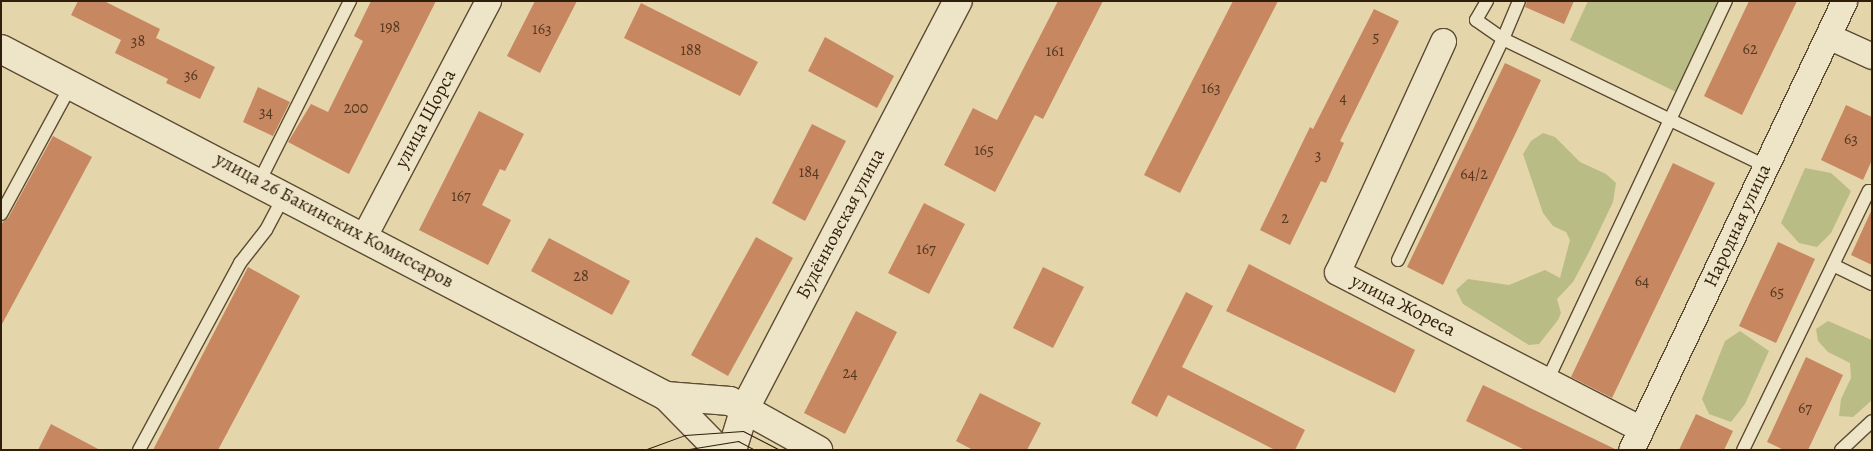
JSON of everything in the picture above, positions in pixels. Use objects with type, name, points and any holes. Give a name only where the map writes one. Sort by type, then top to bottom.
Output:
[{"type":"street","name":"улица Щорса","points":[[364,236],[488,1]]},
{"type":"street","name":"Будённовская улица","points":[[732,450],[745,408],[958,1]]},
{"type":"street","name":"Народная улица","points":[[1636,439],[1844,1]]},
{"type":"street","points":[[1828,36],[1872,56]]},
{"type":"street","name":"улица Жореса","points":[[1443,41],[1337,272],[1548,379],[1636,439]]},
{"type":"street","name":"улица 26 Бакинских Комиссаров","points":[[1,49],[364,236],[666,396],[719,450]]},
{"type":"street","name":"улица 26 Бакинских Комиссаров","points":[[666,396],[730,401],[818,450]]},
{"type":"lane","points":[[259,182],[350,1]]},
{"type":"lane","points":[[1486,1],[1476,20],[1503,39],[1671,122],[1766,166]]},
{"type":"lane","points":[[1398,260],[1520,1]]},
{"type":"lane","points":[[1548,379],[1671,122],[1726,1]]},
{"type":"lane","points":[[1,214],[71,85]]},
{"type":"lane","points":[[1743,450],[1869,191],[1872,193]]},
{"type":"lane","points":[[139,450],[240,263],[266,230],[285,195]]},
{"type":"lane","points":[[1832,266],[1872,284]]},
{"type":"lane","points":[[1841,450],[1872,421]]},
{"type":"green space","points":[[1588,1],[1718,1],[1676,92],[1570,40]]},
{"type":"green space","points":[[1543,133],[1555,137],[1580,162],[1606,174],[1616,183],[1613,202],[1590,250],[1573,282],[1557,299],[1561,313],[1558,320],[1539,344],[1529,345],[1463,304],[1456,290],[1468,279],[1509,285],[1545,270],[1560,278],[1570,240],[1566,232],[1553,226],[1543,213],[1523,154],[1531,141]]},
{"type":"green space","points":[[1805,168],[1831,173],[1851,191],[1831,233],[1817,247],[1799,243],[1781,223]]},
{"type":"green space","points":[[1828,321],[1872,340],[1872,400],[1853,417],[1839,416],[1841,399],[1851,378],[1850,363],[1828,352],[1818,341],[1816,329]]},
{"type":"green space","points":[[1740,331],[1769,351],[1745,404],[1731,422],[1709,414],[1702,399],[1725,341]]},
{"type":"building","points":[[78,1],[104,1],[160,29],[156,38],[215,67],[200,99],[166,83],[168,79],[115,53],[121,40],[71,15]]},
{"type":"building","points":[[371,1],[436,1],[349,174],[288,142],[311,104],[328,112],[363,41],[354,36]]},
{"type":"building","points":[[535,1],[577,1],[540,73],[507,56]]},
{"type":"building","points":[[1058,1],[1103,1],[1043,119],[1035,115],[995,192],[944,165],[973,108],[997,120]]},
{"type":"building","points":[[1233,1],[1278,1],[1180,193],[1144,175]]},
{"type":"building","points":[[1527,1],[1574,1],[1564,24],[1525,7]]},
{"type":"building","points":[[1749,1],[1797,1],[1742,115],[1704,96]]},
{"type":"building","points":[[641,3],[758,62],[740,96],[624,38]]},
{"type":"building","points":[[1374,9],[1399,21],[1340,141],[1344,143],[1326,183],[1321,181],[1290,245],[1260,230],[1310,127],[1313,129]]},
{"type":"building","points":[[825,37],[894,76],[877,108],[808,71]]},
{"type":"building","points":[[1505,63],[1541,80],[1443,285],[1407,267]]},
{"type":"building","points":[[258,87],[290,102],[273,136],[243,122]]},
{"type":"building","points":[[1846,105],[1872,117],[1872,160],[1863,180],[1821,160]]},
{"type":"building","points":[[479,111],[524,134],[505,171],[500,169],[482,205],[511,220],[488,265],[419,230]]},
{"type":"building","points":[[812,124],[846,141],[805,221],[772,203]]},
{"type":"building","points":[[53,136],[92,157],[1,326],[1,224],[8,218]]},
{"type":"building","points":[[1673,163],[1715,183],[1612,398],[1571,377]]},
{"type":"building","points":[[924,203],[965,224],[929,294],[888,273]]},
{"type":"building","points":[[1872,209],[1872,265],[1851,255]]},
{"type":"building","points":[[756,237],[793,258],[728,376],[691,355]]},
{"type":"building","points":[[549,238],[630,281],[612,315],[531,271]]},
{"type":"building","points":[[1778,242],[1815,259],[1776,343],[1739,326]]},
{"type":"building","points":[[1249,264],[1415,350],[1395,393],[1226,311]]},
{"type":"building","points":[[248,267],[300,296],[218,450],[153,450]]},
{"type":"building","points":[[1043,267],[1084,287],[1053,348],[1013,328]]},
{"type":"building","points":[[1186,292],[1213,306],[1182,367],[1305,430],[1295,450],[1275,450],[1168,395],[1157,417],[1131,403]]},
{"type":"building","points":[[856,311],[897,332],[845,434],[804,413]]},
{"type":"building","points":[[1806,357],[1843,375],[1808,450],[1784,450],[1767,442]]},
{"type":"building","points":[[1483,385],[1617,450],[1525,450],[1466,421]]},
{"type":"building","points":[[980,393],[1041,423],[1027,450],[973,450],[956,441]]},
{"type":"building","points":[[1696,414],[1733,431],[1724,450],[1679,450]]},
{"type":"building","points":[[51,424],[100,450],[38,450]]},
{"type":"tram line","points":[[644,450],[685,435],[743,431],[780,450]]},
{"type":"tram line","points":[[683,450],[738,441],[755,450]]}]
